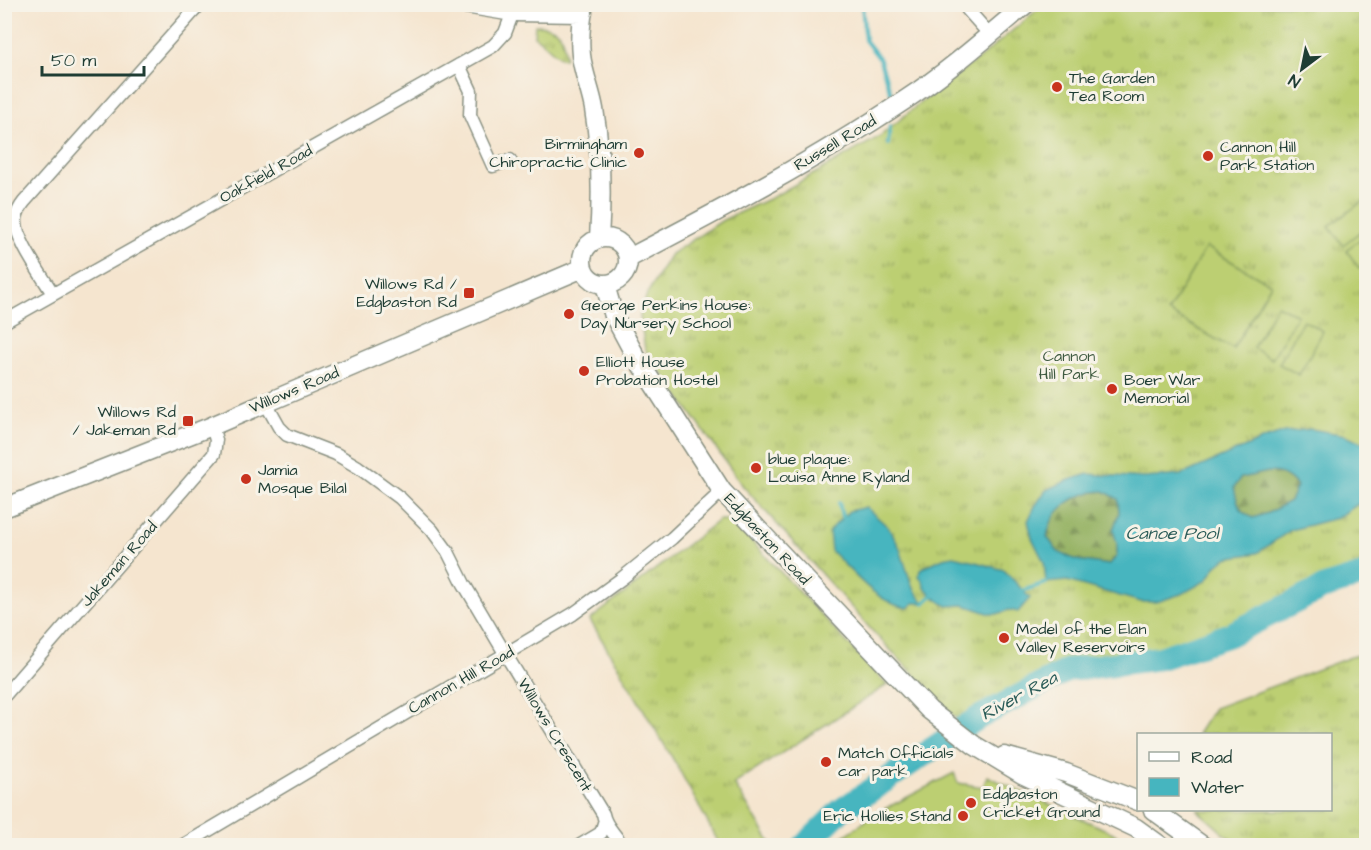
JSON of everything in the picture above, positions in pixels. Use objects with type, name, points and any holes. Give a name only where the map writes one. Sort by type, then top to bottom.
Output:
[{"type":"main road","points":[[465,4],[513,12],[583,9],[580,32],[581,56],[594,110],[598,156],[599,238]]},
{"type":"main road","name":"Russell Road","points":[[629,258],[727,207],[906,100],[962,58],[1026,4]]},
{"type":"main road","points":[[599,238],[616,240],[622,245],[629,258],[626,272],[620,279],[605,285],[594,282],[588,277],[582,261],[586,248],[599,238]]},
{"type":"main road","name":"Willows Road","points":[[4,508],[212,426],[583,268]]},
{"type":"main road","name":"Edgbaston Road","points":[[605,285],[614,316],[636,357],[722,491],[898,679],[943,722],[979,748],[1022,774],[1136,828],[1161,846]]},
{"type":"main road","name":"Edgbaston Road","points":[[979,748],[1066,773],[1137,801]]},
{"type":"main road","points":[[1136,828],[1144,811]]},
{"type":"main road","points":[[1155,811],[1203,846]]},
{"type":"street","points":[[53,294],[19,236],[17,213],[39,184],[200,4]]},
{"type":"street","points":[[966,4],[967,9],[990,35]]},
{"type":"street","name":"Oakfield Road","points":[[4,322],[493,46],[505,33],[513,12]]},
{"type":"street","points":[[459,65],[471,91],[470,116],[494,166],[510,160]]},
{"type":"street","name":"Willows Crescent","points":[[266,402],[279,427],[287,435],[336,454],[377,480],[416,513],[448,552],[464,584],[603,814],[604,823],[617,836],[622,846]]},
{"type":"street","name":"Jakeman Road","points":[[4,696],[214,454],[216,440],[212,426]]},
{"type":"street","name":"Cannon Hill Road","points":[[182,846],[573,614],[672,538],[722,491]]},
{"type":"street","points":[[579,846],[601,833],[604,823]]},
{"type":"green space","name":"Cannon Hill Park","points":[[1043,5],[1366,5],[1366,570],[1350,572],[1293,600],[1161,651],[1064,665],[959,721],[876,635],[743,486],[645,349],[640,316],[647,294],[671,254],[723,220],[773,197],[879,137]]},
{"type":"green space","points":[[535,25],[550,27],[559,33],[564,49],[563,59],[534,36]]},
{"type":"green space","points":[[1366,199],[1366,227],[1343,245],[1329,226]]},
{"type":"green space","points":[[1366,235],[1366,263],[1359,268],[1346,250]]},
{"type":"green space","points":[[1206,247],[1271,284],[1233,349],[1168,312]]},
{"type":"green space","points":[[1277,305],[1297,315],[1272,359],[1253,348]]},
{"type":"green space","points":[[1303,320],[1323,331],[1299,375],[1279,364]]},
{"type":"green space","points":[[1268,472],[1284,475],[1297,486],[1290,501],[1253,518],[1241,509],[1234,487],[1241,478]]},
{"type":"green space","points":[[1104,491],[1118,499],[1119,513],[1113,530],[1117,542],[1117,556],[1110,565],[1076,560],[1058,552],[1047,537],[1049,526],[1059,510],[1084,495]]},
{"type":"green space","points":[[719,520],[728,520],[739,528],[887,685],[734,784],[772,845],[720,845],[676,764],[590,620]]},
{"type":"green space","points":[[1366,653],[1366,845],[1237,845],[1198,811],[1332,811],[1332,733],[1198,733],[1214,708]]},
{"type":"green space","name":"Edgbaston Cricket Ground","points":[[954,773],[958,783],[983,787],[987,776],[1113,833],[1130,845],[832,845],[875,814]]},
{"type":"water","name":"Canoe Pool","points":[[1311,429],[1346,435],[1366,444],[1366,499],[1337,518],[1291,530],[1257,553],[1226,558],[1217,565],[1207,580],[1184,593],[1157,602],[1141,602],[1067,581],[1046,583],[1044,562],[1032,538],[1028,521],[1046,490],[1088,474],[1144,478],[1181,475],[1285,432]],"holes":[[[1268,472],[1284,475],[1297,486],[1290,501],[1253,518],[1241,509],[1234,487],[1241,478]],[[1104,491],[1118,499],[1119,513],[1113,530],[1117,543],[1117,556],[1109,565],[1076,560],[1058,552],[1047,537],[1049,527],[1059,510],[1075,498]]]},
{"type":"water","points":[[866,507],[888,527],[899,546],[912,586],[924,603],[914,603],[908,608],[886,601],[866,586],[831,551],[829,531],[849,511]]},
{"type":"water","points":[[954,556],[1004,570],[1030,598],[1018,612],[1009,610],[991,614],[964,605],[947,606],[924,587],[919,576],[920,569],[943,558]]},
{"type":"waterway","points":[[862,4],[865,40],[879,58],[891,93]]},
{"type":"waterway","points":[[888,144],[890,126]]},
{"type":"waterway","points":[[839,503],[842,517]]},
{"type":"waterway","name":"River Rea","points":[[804,846],[840,811],[978,718],[1068,670],[1160,658],[1229,635],[1325,587],[1366,574]]},
{"type":"waterway","points":[[1022,591],[1046,583]]},
{"type":"waterway","points":[[924,603],[932,596]]},
{"type":"place","name":"The Garden Tea Room","points":[[1057,87]]},
{"type":"place","name":"Birmingham Chiropractic Clinic","points":[[639,153]]},
{"type":"place","name":"Cannon Hill Park Station","points":[[1208,156]]},
{"type":"place","name":"Willows Rd / Edgbaston Rd","points":[[469,293]]},
{"type":"place","name":"George Perkins House: Day Nursery School","points":[[569,314]]},
{"type":"place","name":"Elliott House Probation Hostel","points":[[584,371]]},
{"type":"place","name":"Boer War Memorial","points":[[1112,389]]},
{"type":"place","name":"Willows Rd / Jakeman Rd","points":[[188,421]]},
{"type":"place","name":"blue plaque: Louisa Anne Ryland","points":[[756,468]]},
{"type":"place","name":"Jamia Mosque Bilal","points":[[246,479]]},
{"type":"place","name":"Model of the Elan Valley Reservoirs","points":[[1004,638]]},
{"type":"place","name":"Match Officials car park","points":[[826,762]]},
{"type":"place","name":"Edgbaston Cricket Ground","points":[[971,803]]},
{"type":"place","name":"Eric Hollies Stand","points":[[963,816]]}]
